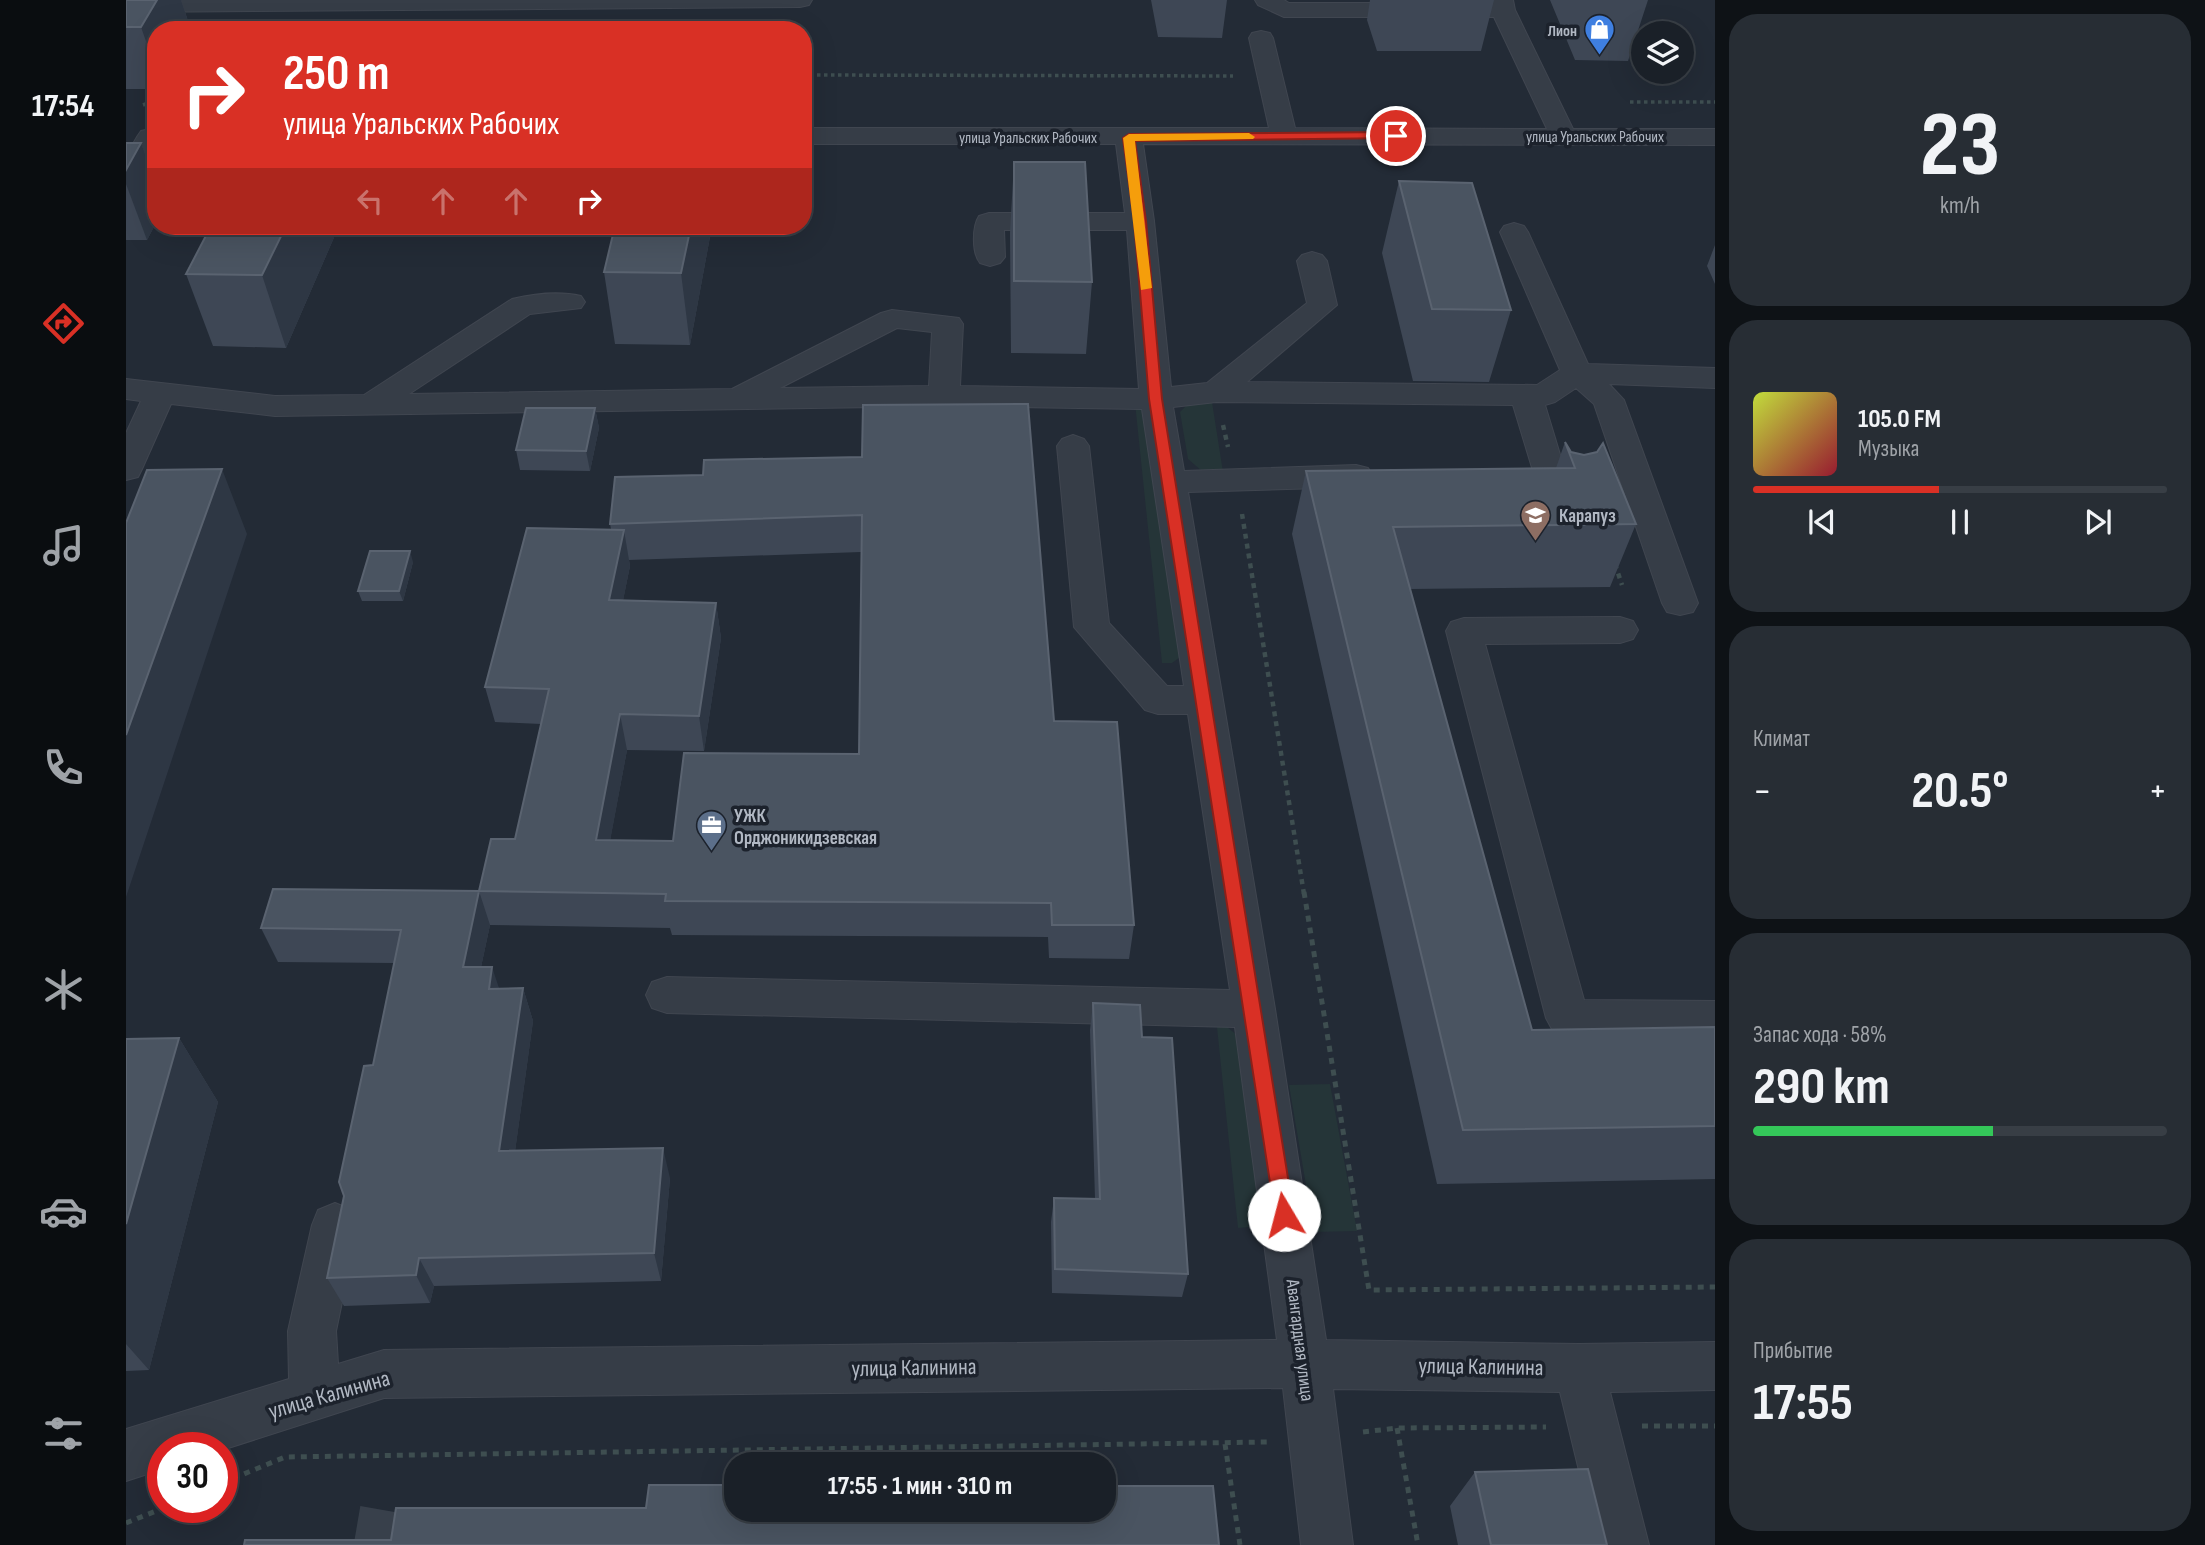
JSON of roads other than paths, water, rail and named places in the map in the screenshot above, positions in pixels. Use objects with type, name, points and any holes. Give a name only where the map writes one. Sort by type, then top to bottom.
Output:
[{"type":"street","points":[[126,5],[800,0]]},
{"type":"street","points":[[1261,0],[1260,32],[1284,136]]},
{"type":"street","points":[[1267,0],[1284,10],[1502,5],[1563,135]]},
{"type":"street","name":"улица Уральских Рабочих","points":[[812,136],[1715,137]]},
{"type":"street","points":[[134,171],[144,137]]},
{"type":"street","name":"Авангардная улица","points":[[1129,138],[1140,221],[1156,399],[1254,1009],[1327,1545]]},
{"type":"street","points":[[990,257],[989,222],[1140,221]]},
{"type":"street","points":[[1514,232],[1577,373],[1608,400],[1680,603]]},
{"type":"street","points":[[1219,406],[1322,305],[1312,261]]},
{"type":"street","points":[[373,404],[523,305],[570,302]]},
{"type":"street","points":[[737,398],[892,319],[948,324],[944,396]]},
{"type":"street","points":[[126,389],[275,406],[944,396],[1156,399],[1219,406],[1544,395],[1577,373],[1715,378]]},
{"type":"street","points":[[126,469],[160,393]]},
{"type":"street","points":[[1527,395],[1543,481]]},
{"type":"street","points":[[1073,446],[1092,627],[1158,701],[1204,700]]},
{"type":"street","points":[[1169,482],[1382,476]]},
{"type":"street","points":[[1620,630],[1464,631],[1568,1018],[1715,1018]]},
{"type":"street","points":[[667,995],[1254,1009]]},
{"type":"street","points":[[313,1398],[312,1331],[335,1225]]},
{"type":"street","name":"улица Калинина","points":[[126,1455],[384,1374],[1221,1363],[1579,1368],[1715,1366]]},
{"type":"street","points":[[1579,1368],[1623,1545]]},
{"type":"tunnel","points":[[377,1545],[383,1510]]},
{"type":"place","name":"Лион","points":[[1600,57]]},
{"type":"place","name":"Карапуз","points":[[1536,542]]},
{"type":"place","name":"УЖК Орджоникидзевская","points":[[711,853]]}]
